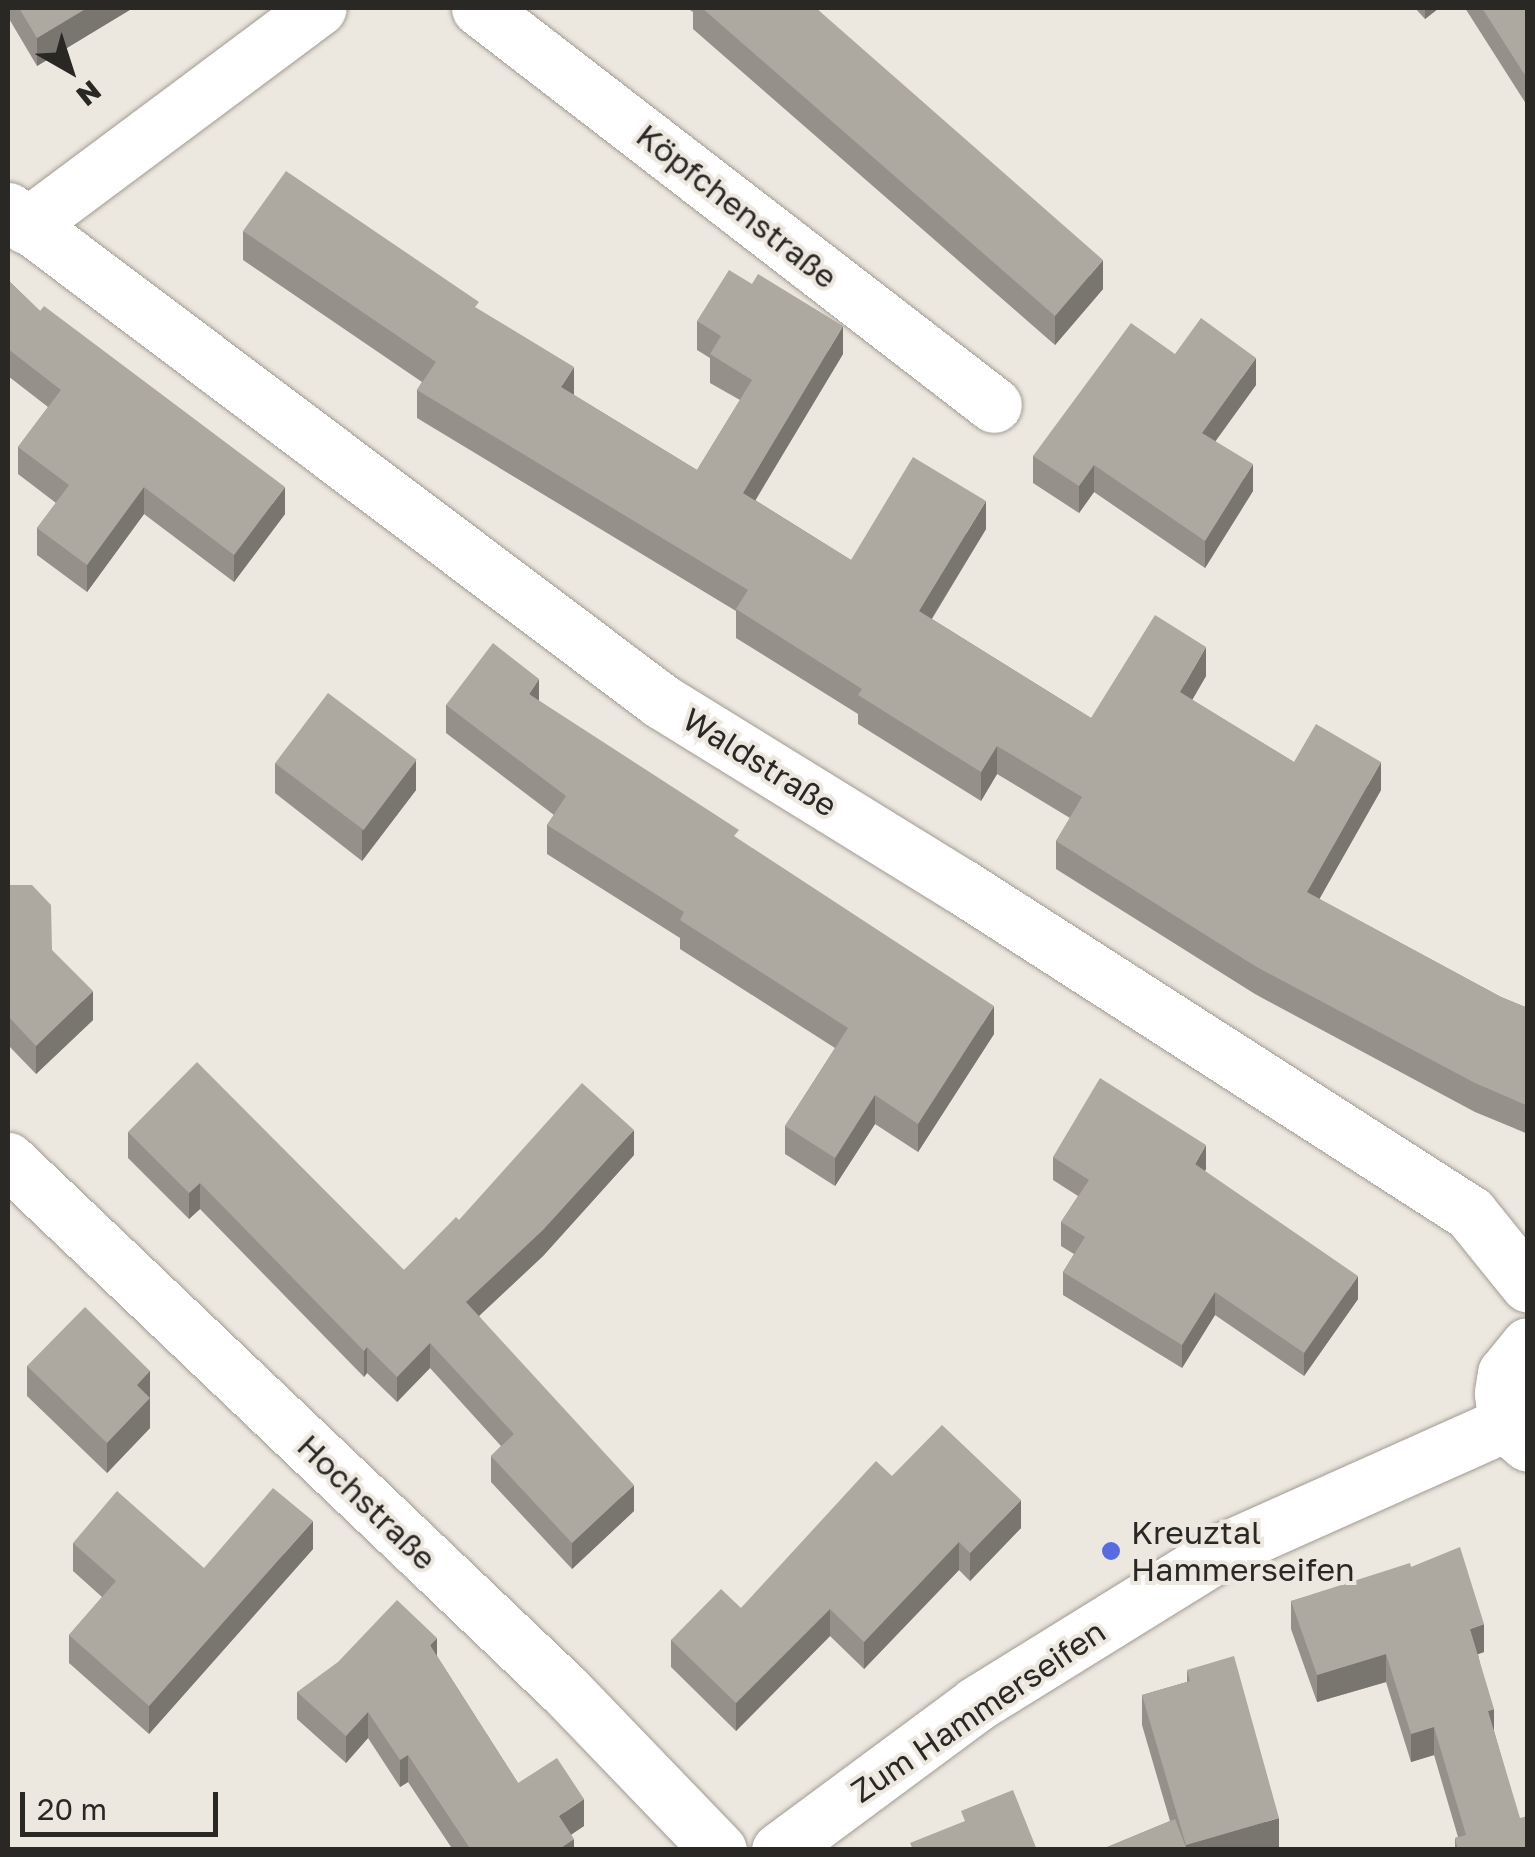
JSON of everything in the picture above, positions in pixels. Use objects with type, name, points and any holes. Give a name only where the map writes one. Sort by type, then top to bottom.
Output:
[{"type":"street","points":[[17,218],[320,8]]},
{"type":"street","name":"Köpfchenstraße","points":[[478,8],[994,406]]},
{"type":"street","name":"Waldstraße","points":[[17,218],[661,701],[961,886],[1470,1213],[1528,1285]]},
{"type":"street","name":"Hochstraße","points":[[8,1160],[565,1690],[719,1850]]},
{"type":"street","name":"Zum Hammerseifen","points":[[779,1850],[976,1704],[1228,1548],[1516,1434],[1505,1373],[1528,1344]]},
{"type":"building","points":[[19,8],[87,8],[37,38]]},
{"type":"building","points":[[702,8],[816,8],[1103,260],[1055,316]]},
{"type":"building","points":[[1482,8],[1528,8],[1528,80]]},
{"type":"building","points":[[286,171],[479,302],[475,307],[574,367],[561,387],[697,470],[752,380],[710,354],[721,336],[697,321],[729,270],[752,284],[758,274],[843,326],[743,493],[851,560],[913,457],[986,501],[919,611],[1091,718],[1155,615],[1206,647],[1180,692],[1294,762],[1316,724],[1381,762],[1307,892],[1528,1008],[1528,1106],[1475,1083],[1255,966],[1056,841],[1082,797],[997,746],[981,772],[858,695],[862,689],[736,609],[748,590],[417,390],[436,362],[243,231]]},
{"type":"building","points":[[8,280],[40,311],[44,306],[285,487],[234,555],[144,487],[87,565],[37,528],[69,485],[18,447],[61,390],[8,349]]},
{"type":"building","points":[[1201,318],[1256,358],[1202,433],[1253,464],[1205,541],[1094,465],[1079,486],[1033,456],[1131,323],[1175,354]]},
{"type":"building","points":[[493,643],[539,679],[529,694],[739,830],[734,836],[994,1006],[918,1124],[875,1095],[835,1158],[785,1126],[848,1028],[680,920],[684,912],[547,825],[566,796],[446,705]]},
{"type":"building","points":[[328,693],[417,760],[364,830],[275,763]]},
{"type":"building","points":[[8,883],[32,885],[51,905],[52,950],[93,991],[36,1046],[8,1016]]},
{"type":"building","points":[[197,1062],[404,1270],[456,1217],[459,1220],[582,1083],[634,1130],[543,1230],[466,1302],[634,1485],[572,1543],[491,1456],[514,1434],[430,1343],[397,1377],[367,1347],[364,1351],[200,1183],[189,1193],[128,1132]]},
{"type":"building","points":[[1100,1078],[1206,1145],[1195,1164],[1358,1276],[1304,1353],[1215,1292],[1182,1345],[1063,1272],[1085,1237],[1061,1222],[1089,1180],[1053,1157]]},
{"type":"building","points":[[85,1307],[150,1371],[137,1385],[150,1398],[107,1443],[27,1366]]},
{"type":"building","points":[[942,1425],[1021,1500],[970,1553],[959,1542],[864,1642],[830,1609],[736,1703],[671,1640],[721,1589],[741,1608],[876,1461],[892,1476]]},
{"type":"building","points":[[273,1488],[313,1521],[149,1706],[69,1635],[116,1581],[73,1543],[117,1491],[204,1568]]},
{"type":"building","points":[[1460,1547],[1484,1624],[1470,1629],[1494,1709],[1488,1711],[1520,1818],[1528,1816],[1528,1850],[1458,1850],[1455,1838],[1466,1835],[1434,1727],[1411,1734],[1386,1654],[1317,1675],[1291,1601],[1410,1563],[1411,1567]]},
{"type":"building","points":[[397,1600],[437,1638],[430,1645],[518,1783],[557,1758],[584,1799],[559,1816],[574,1839],[558,1850],[471,1850],[408,1755],[400,1760],[368,1712],[346,1736],[297,1692],[338,1662]]},
{"type":"building","points":[[1234,1656],[1279,1818],[1186,1845],[1142,1695],[1190,1681],[1187,1670]]},
{"type":"building","points":[[1013,1790],[1037,1850],[913,1850],[910,1843],[965,1821],[961,1811]]},
{"type":"building","points":[[1175,1819],[1187,1850],[1100,1850]]},
{"type":"place","name":"Kreuztal Hammerseifen","points":[[1111,1551]]}]
